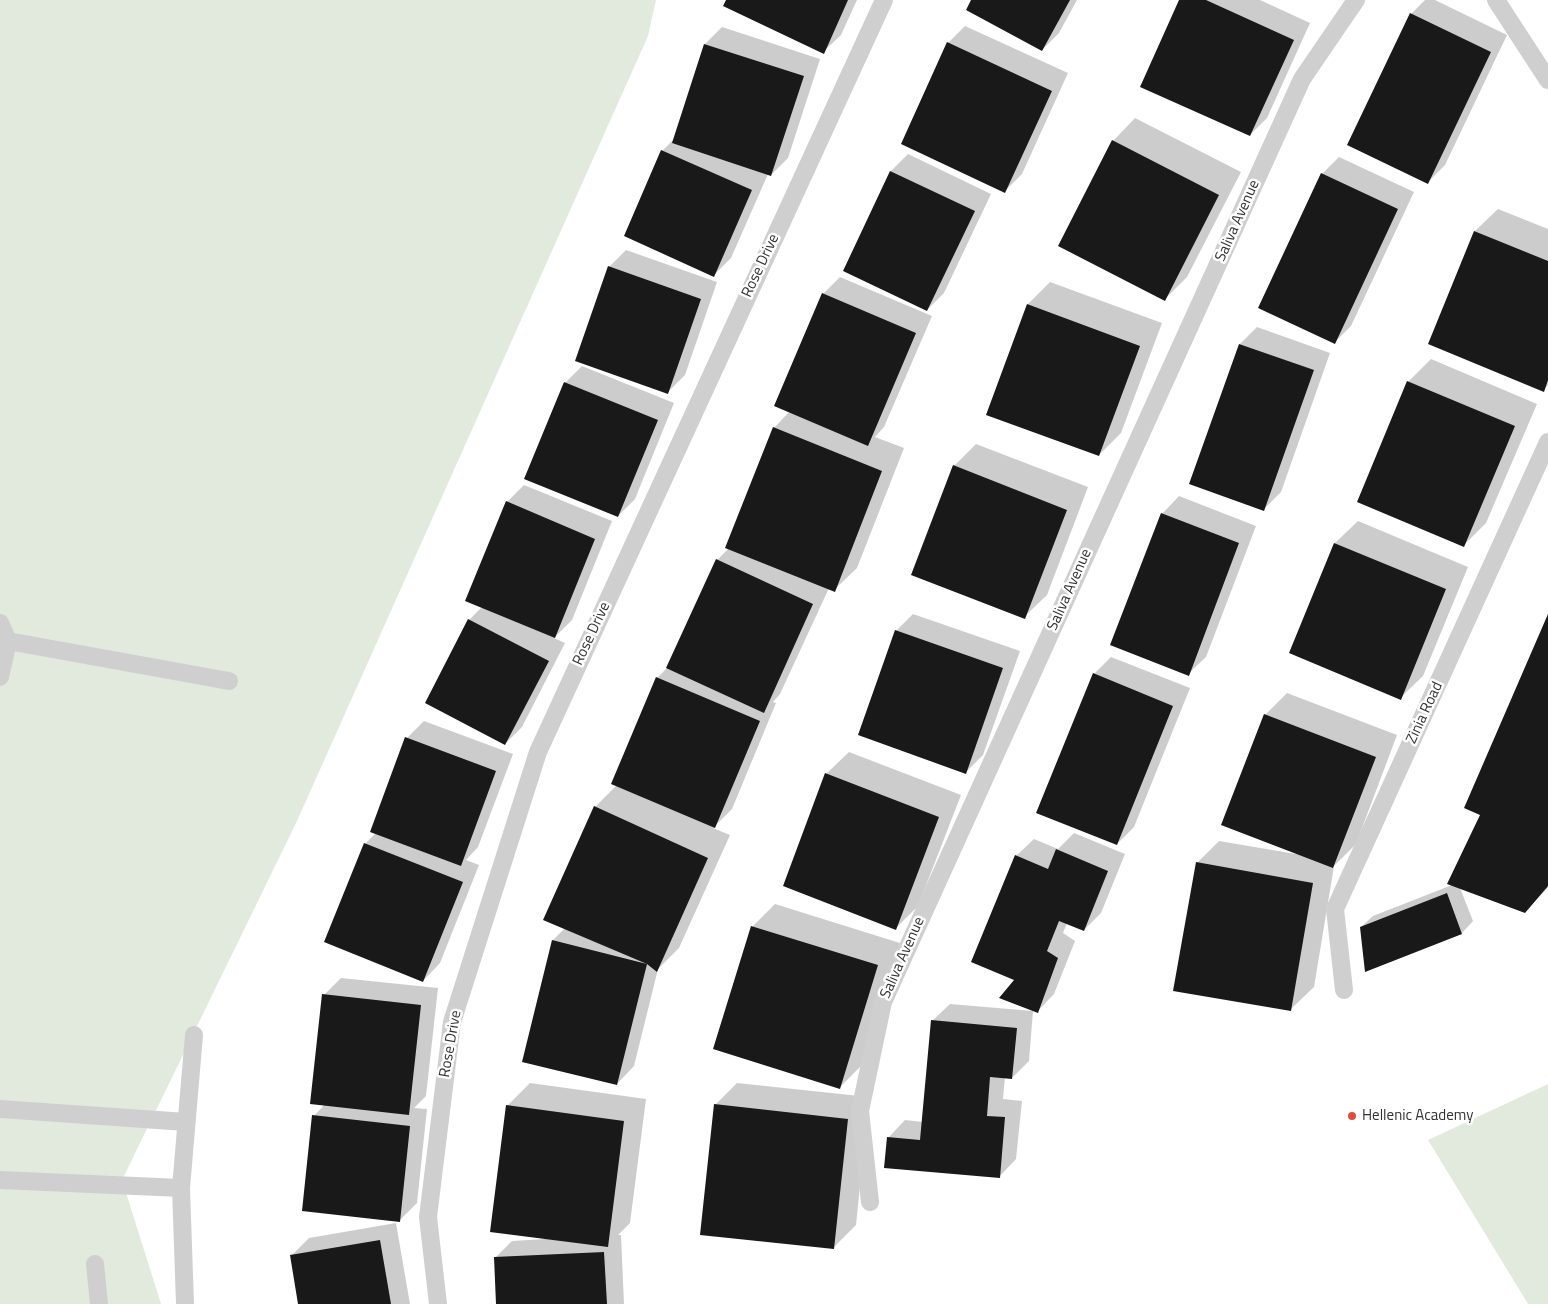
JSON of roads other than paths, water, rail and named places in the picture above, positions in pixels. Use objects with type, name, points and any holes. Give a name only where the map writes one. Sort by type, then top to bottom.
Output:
[{"type":"lane","name":"Rose Drive","points":[[438,1304],[428,1217],[452,1022],[538,752],[884,0]]},
{"type":"lane","name":"Saliva Avenue","points":[[870,1202],[860,1111],[883,1002],[1302,79],[1356,0]]},
{"type":"lane","points":[[1496,0],[1548,80]]},
{"type":"lane","name":"Zinia Road","points":[[1344,990],[1335,909],[1548,442]]},
{"type":"lane","points":[[0,623],[8,640],[0,677]]},
{"type":"lane","points":[[8,640],[229,681]]},
{"type":"lane","points":[[185,1304],[181,1188],[194,1035]]},
{"type":"lane","points":[[0,1109],[186,1122]]},
{"type":"lane","points":[[0,1180],[181,1188]]},
{"type":"lane","points":[[95,1264],[99,1304]]},
{"type":"place","name":"Hellenic Academy","points":[[1352,1116]]}]
